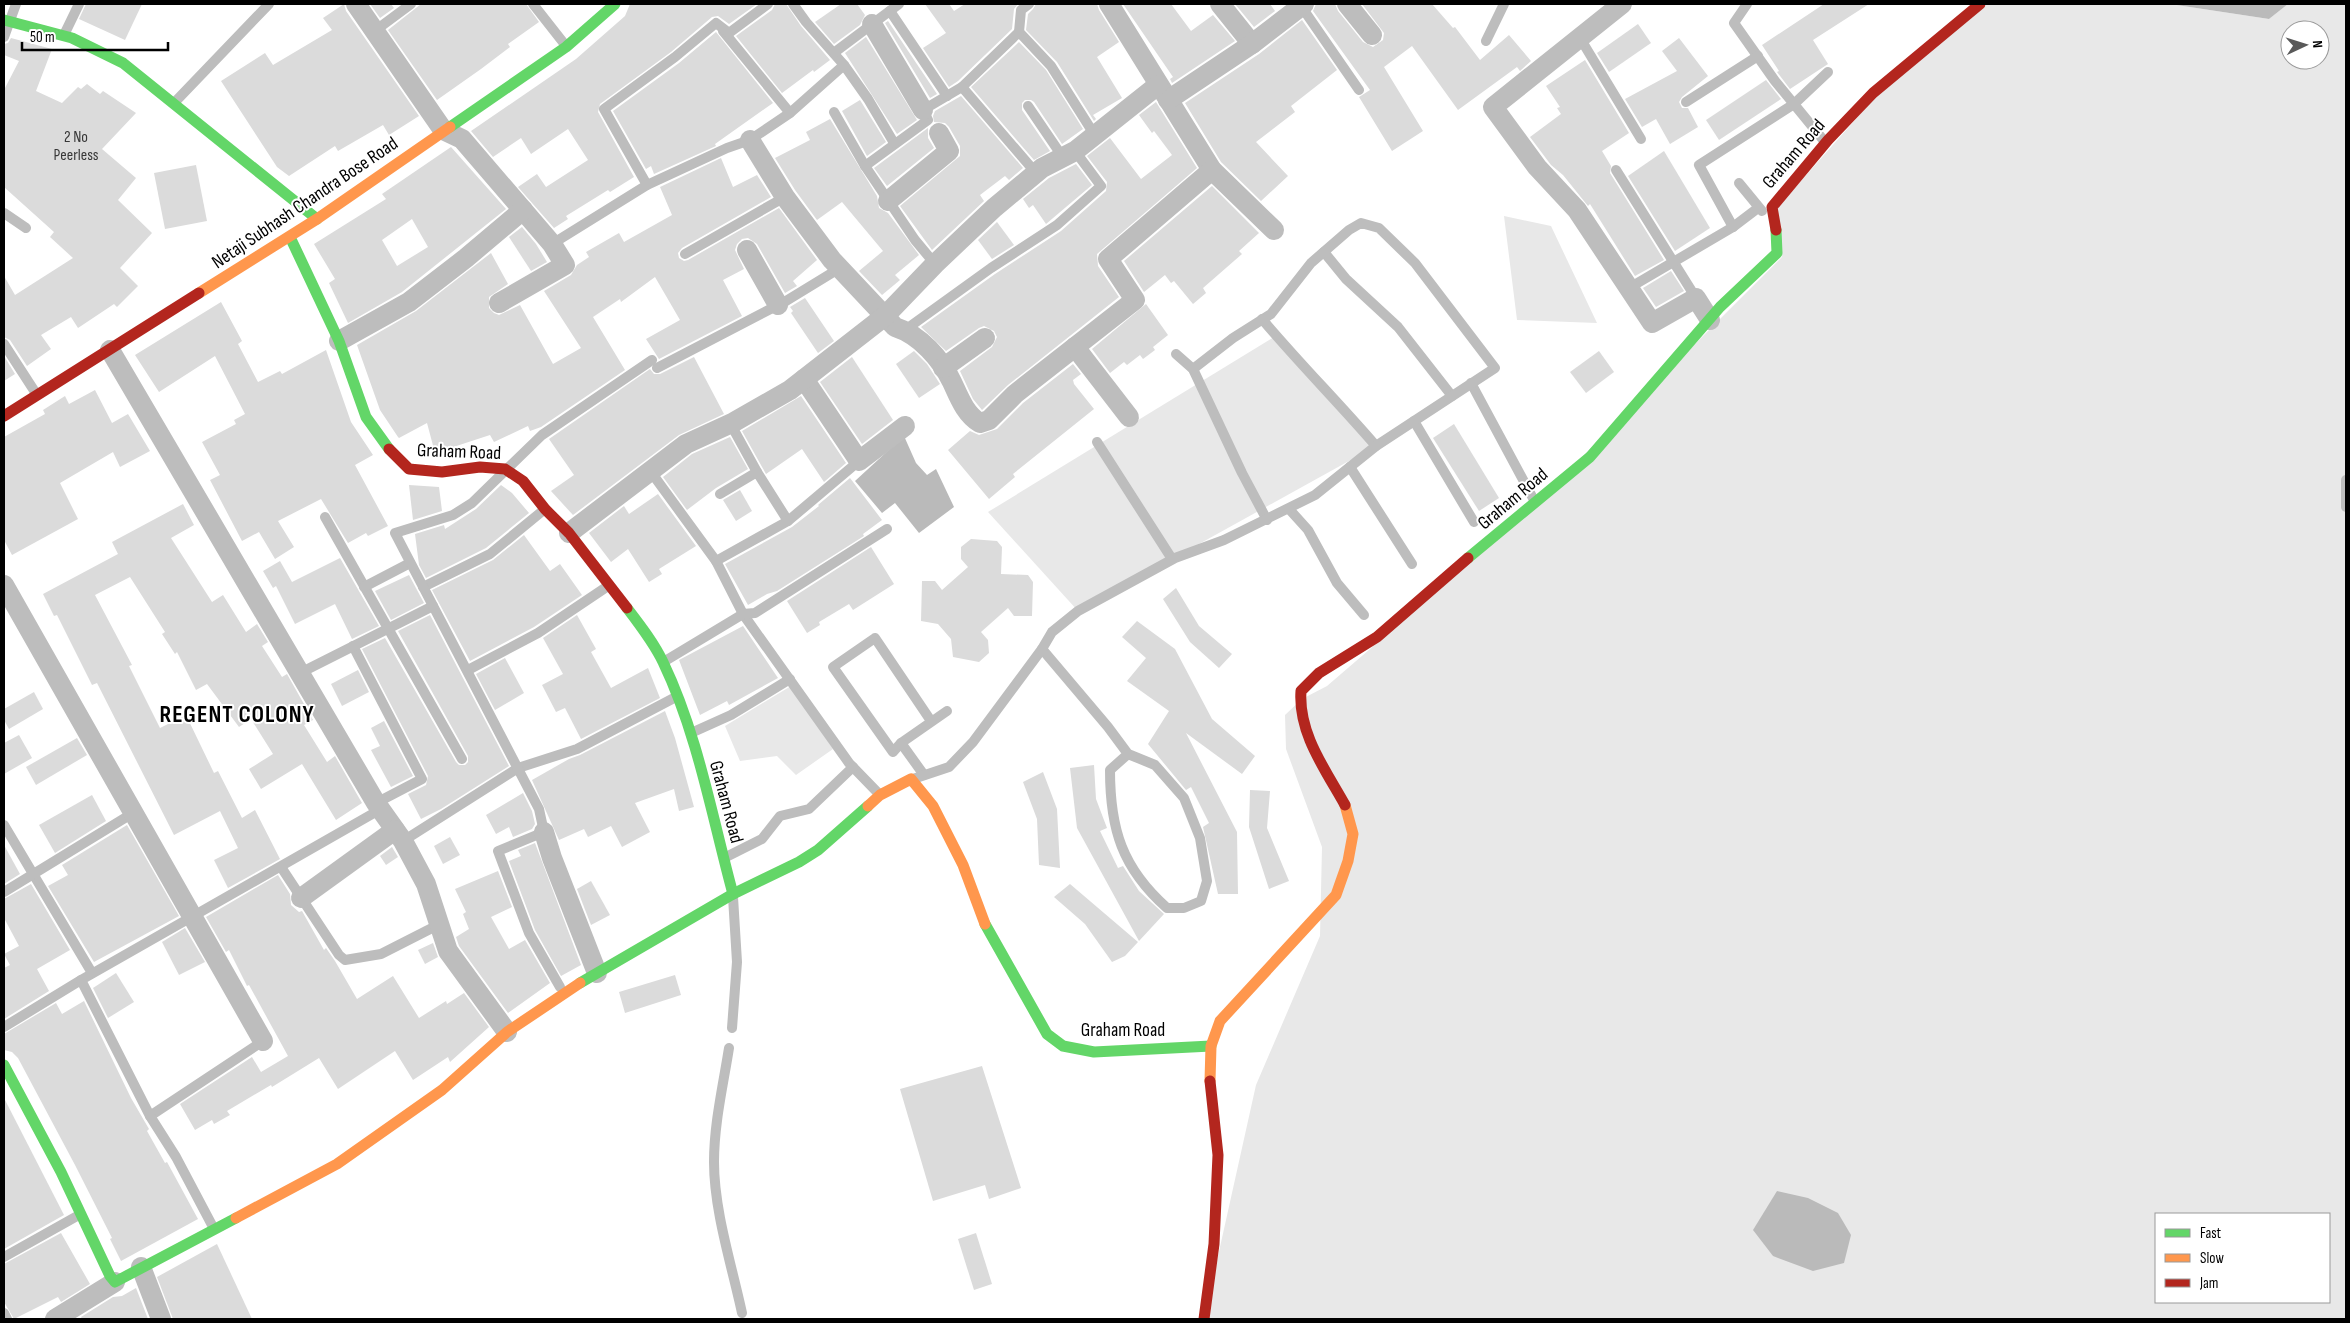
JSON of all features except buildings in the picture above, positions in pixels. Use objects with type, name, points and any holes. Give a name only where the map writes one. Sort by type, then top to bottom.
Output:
[{"type":"street","points":[[356,4],[376,30],[443,130],[462,139],[552,244],[565,265],[499,303]]},
{"type":"street","name":"Netaji Subhash Chandra Bose Road","points":[[4,416],[317,219],[443,130],[566,47],[615,4]]},
{"type":"street","points":[[1109,4],[1212,170],[1274,230]]},
{"type":"street","points":[[1220,4],[1252,44]]},
{"type":"street","points":[[1347,4],[1372,35]]},
{"type":"street","points":[[1622,4],[1493,107],[1537,167],[1577,210],[1652,323],[1696,298],[1710,320]]},
{"type":"street","name":"Graham Road","points":[[1204,1319],[1214,1244],[1218,1155],[1210,1084],[1211,1046],[1220,1021],[1336,895],[1348,861],[1353,834],[1347,808],[1307,736],[1300,706],[1301,691],[1319,673],[1377,637],[1590,458],[1710,320],[1777,253],[1777,233],[1772,206],[1825,143],[1873,93],[1980,4]]},
{"type":"street","points":[[569,533],[686,444],[790,390],[885,316],[935,264],[994,208],[1036,173],[1069,154],[1094,134],[1252,44],[1302,5]]},
{"type":"street","points":[[7,21],[64,36],[122,63],[317,219]]},
{"type":"street","points":[[872,24],[923,110]]},
{"type":"street","points":[[888,201],[949,151],[939,133]]},
{"type":"street","points":[[750,140],[785,197],[840,268],[895,327],[905,330],[930,349],[951,380],[960,401],[973,419],[980,422],[989,420],[1015,394],[1135,300],[1108,259],[1212,170]]},
{"type":"street","points":[[339,340],[409,302],[466,258],[523,210]]},
{"type":"street","name":"Graham Road","points":[[290,237],[339,340],[366,418],[386,447],[409,468],[442,472],[480,466],[505,469],[524,481],[545,509],[569,533],[644,631],[663,662],[678,696],[690,733],[733,894]]},
{"type":"street","points":[[747,250],[778,305]]},
{"type":"street","points":[[943,368],[985,338]]},
{"type":"street","points":[[1075,347],[1129,417]]},
{"type":"street","points":[[110,350],[426,884],[448,951],[507,1032]]},
{"type":"street","points":[[804,379],[858,461],[904,426]]},
{"type":"street","points":[[6,593],[263,1041]]},
{"type":"street","points":[[55,1319],[141,1267],[337,1164],[442,1090],[507,1032],[566,991],[733,894],[799,862],[818,850],[880,795],[911,779]]},
{"type":"street","name":"Graham Road","points":[[911,779],[933,806],[964,865],[986,926],[1047,1034],[1063,1046],[1094,1052],[1211,1046]]},
{"type":"street","points":[[544,832],[552,858],[598,973]]},
{"type":"street","points":[[302,898],[399,836]]},
{"type":"street","points":[[4,1065],[61,1172],[110,1276],[115,1282]]},
{"type":"street","points":[[141,1267],[161,1319]]},
{"type":"lane","points":[[4,37],[7,21],[16,4]]},
{"type":"lane","points":[[64,36],[79,4]]},
{"type":"lane","points":[[174,104],[269,4]]},
{"type":"lane","points":[[376,30],[411,4]]},
{"type":"lane","points":[[533,4],[566,47]]},
{"type":"lane","points":[[716,23],[729,33],[768,4]]},
{"type":"lane","points":[[793,4],[806,22],[844,65],[868,99],[894,143]]},
{"type":"lane","points":[[834,52],[900,4]]},
{"type":"lane","points":[[864,166],[928,120],[923,110],[962,87],[1019,32],[1021,10],[1028,4]]},
{"type":"lane","points":[[1486,41],[1504,4]]},
{"type":"lane","points":[[1747,4],[1734,23],[1825,143]]},
{"type":"lane","points":[[1302,5],[1359,90]]},
{"type":"lane","points":[[890,11],[947,96]]},
{"type":"lane","points":[[716,23],[790,113]]},
{"type":"lane","points":[[647,185],[604,109],[675,57],[716,23]]},
{"type":"lane","points":[[1019,32],[1050,66],[1094,134]]},
{"type":"lane","points":[[1580,38],[1641,139]]},
{"type":"lane","points":[[1686,102],[1758,56]]},
{"type":"lane","points":[[552,244],[647,185],[727,148],[750,140],[790,113],[844,65]]},
{"type":"lane","points":[[1733,227],[1699,165],[1794,104],[1828,72]]},
{"type":"lane","points":[[962,87],[1036,173]]},
{"type":"lane","points":[[905,330],[991,268],[1057,225],[1102,186],[1069,154],[1028,106]]},
{"type":"lane","points":[[834,112],[864,166],[915,240],[935,264]]},
{"type":"lane","points":[[1616,170],[1696,298]]},
{"type":"lane","points":[[1739,183],[1758,208],[1775,219]]},
{"type":"lane","points":[[685,254],[785,197]]},
{"type":"lane","points":[[1629,288],[1733,227],[1758,208]]},
{"type":"lane","points":[[4,213],[26,228]]},
{"type":"lane","points":[[911,779],[948,767],[973,742],[1042,649],[1052,632],[1078,611],[1172,559],[1224,540],[1315,495],[1376,446],[1495,368],[1415,263],[1379,228],[1361,223],[1349,230],[1311,263],[1271,314],[1193,369]]},
{"type":"lane","points":[[1324,252],[1346,279],[1398,327],[1452,396]]},
{"type":"lane","points":[[560,987],[529,932],[498,851],[544,832],[539,809],[396,533],[453,515],[472,503],[542,435],[654,364],[778,305],[840,268]]},
{"type":"lane","points":[[1262,320],[1298,363],[1338,402],[1376,446]]},
{"type":"lane","points":[[4,344],[37,395]]},
{"type":"lane","points":[[1176,354],[1193,369],[1242,473],[1267,520]]},
{"type":"lane","points":[[1471,383],[1536,503]]},
{"type":"lane","points":[[1414,421],[1474,522]]},
{"type":"lane","points":[[730,422],[757,472],[788,521]]},
{"type":"lane","points":[[1097,442],[1172,559]]},
{"type":"lane","points":[[716,561],[788,521],[858,461]]},
{"type":"lane","points":[[1350,467],[1412,564]]},
{"type":"lane","points":[[651,472],[716,561],[743,614],[853,767],[880,795]]},
{"type":"lane","points":[[720,494],[757,472]]},
{"type":"lane","points":[[2346,480],[2346,507]]},
{"type":"lane","points":[[423,587],[490,554],[545,509]]},
{"type":"lane","points":[[1289,509],[1308,530],[1337,583],[1364,615]]},
{"type":"lane","points":[[324,517],[462,759]]},
{"type":"lane","points":[[663,662],[743,614],[755,613],[887,529]]},
{"type":"lane","points":[[364,587],[410,563]]},
{"type":"lane","points":[[468,670],[538,633],[608,586]]},
{"type":"lane","points":[[300,673],[433,606]]},
{"type":"lane","points":[[931,721],[875,638],[833,667],[892,752],[901,743],[947,711]]},
{"type":"lane","points":[[4,1026],[92,973],[281,867],[422,779],[353,646]]},
{"type":"lane","points":[[1042,649],[1108,727],[1128,754],[1155,765],[1184,798],[1200,838],[1207,882],[1201,901],[1184,908],[1167,908],[1149,892],[1127,861],[1116,827],[1110,795],[1110,770],[1128,754]]},
{"type":"lane","points":[[690,733],[732,715],[790,679]]},
{"type":"lane","points":[[399,836],[518,768],[577,749],[678,696]]},
{"type":"lane","points":[[901,743],[924,775]]},
{"type":"lane","points":[[723,858],[762,839],[780,816],[809,809],[853,767]]},
{"type":"lane","points":[[4,892],[133,813]]},
{"type":"lane","points":[[4,824],[92,973]]},
{"type":"lane","points":[[281,867],[339,955],[346,960],[381,954],[438,925]]},
{"type":"lane","points":[[732,1028],[737,962],[733,894]]},
{"type":"lane","points":[[81,980],[150,1116],[176,1157],[214,1228]]},
{"type":"lane","points":[[150,1116],[263,1041]]},
{"type":"lane","points":[[729,1048],[716,1129],[714,1164],[719,1207],[742,1313]]},
{"type":"lane","points":[[4,1257],[81,1214]]},
{"type":"lane","points":[[4,1313],[7,1319]]},
{"type":"shaded area","points":[[1987,4],[2170,4],[2269,19],[2288,4],[2346,4],[2346,1319],[1204,1319],[1256,1085],[1320,936],[1322,847],[1286,749],[1285,715],[1302,699],[1327,686],[1513,526],[1782,257],[1776,209],[1879,93]]},
{"type":"shaded area","points":[[2170,4],[2288,4],[2269,19]]},
{"type":"shaded area","points":[[1504,216],[1551,226],[1597,323],[1517,320]]},
{"type":"shaded area","points":[[1274,337],[1376,446],[1078,611],[988,512]]},
{"type":"shaded area","points":[[904,436],[916,463],[927,475],[936,469],[954,507],[919,533],[895,503],[882,513],[855,481]]},
{"type":"shaded area","points":[[791,686],[833,749],[796,775],[777,756],[740,761],[725,726]]},
{"type":"shaded area","points":[[1777,1191],[1808,1198],[1838,1213],[1851,1235],[1844,1263],[1813,1271],[1773,1256],[1753,1230]]},
{"type":"traffic: fast","points":[[450,127],[566,47],[615,4]]},
{"type":"traffic: fast","points":[[4,20],[72,38],[123,63],[317,219]]},
{"type":"traffic: fast","points":[[1468,558],[1590,457],[1720,307],[1777,253],[1776,230]]},
{"type":"traffic: fast","points":[[290,237],[339,341],[366,417],[389,449]]},
{"type":"traffic: fast","points":[[627,608],[659,655],[686,718],[733,894]]},
{"type":"traffic: fast","points":[[580,983],[733,894],[799,862],[818,850],[868,806]]},
{"type":"traffic: fast","points":[[985,924],[1047,1034],[1063,1046],[1094,1052],[1211,1046]]},
{"type":"traffic: fast","points":[[4,1065],[61,1172],[110,1276],[115,1282],[236,1218]]},
{"type":"traffic: slow","points":[[199,293],[317,219],[450,127]]},
{"type":"traffic: slow","points":[[868,806],[880,795],[911,779],[933,806],[963,865],[985,924]]},
{"type":"traffic: slow","points":[[1210,1081],[1211,1046],[1220,1021],[1336,895],[1348,861],[1353,834],[1345,805]]},
{"type":"traffic: slow","points":[[236,1218],[337,1164],[442,1090],[507,1032],[580,983]]},
{"type":"traffic: jam","points":[[1776,230],[1772,207],[1828,140],[1873,93],[1980,4]]},
{"type":"traffic: jam","points":[[4,416],[199,293]]},
{"type":"traffic: jam","points":[[389,449],[409,469],[442,472],[480,467],[505,469],[523,481],[545,509],[569,533],[627,608]]},
{"type":"traffic: jam","points":[[1345,805],[1321,764],[1308,736],[1301,706],[1301,691],[1319,673],[1377,637],[1468,558]]},
{"type":"traffic: jam","points":[[1204,1319],[1214,1244],[1218,1155],[1210,1081]]},
{"type":"district","name":"REGENT COLONY","points":[[237,714]]}]
